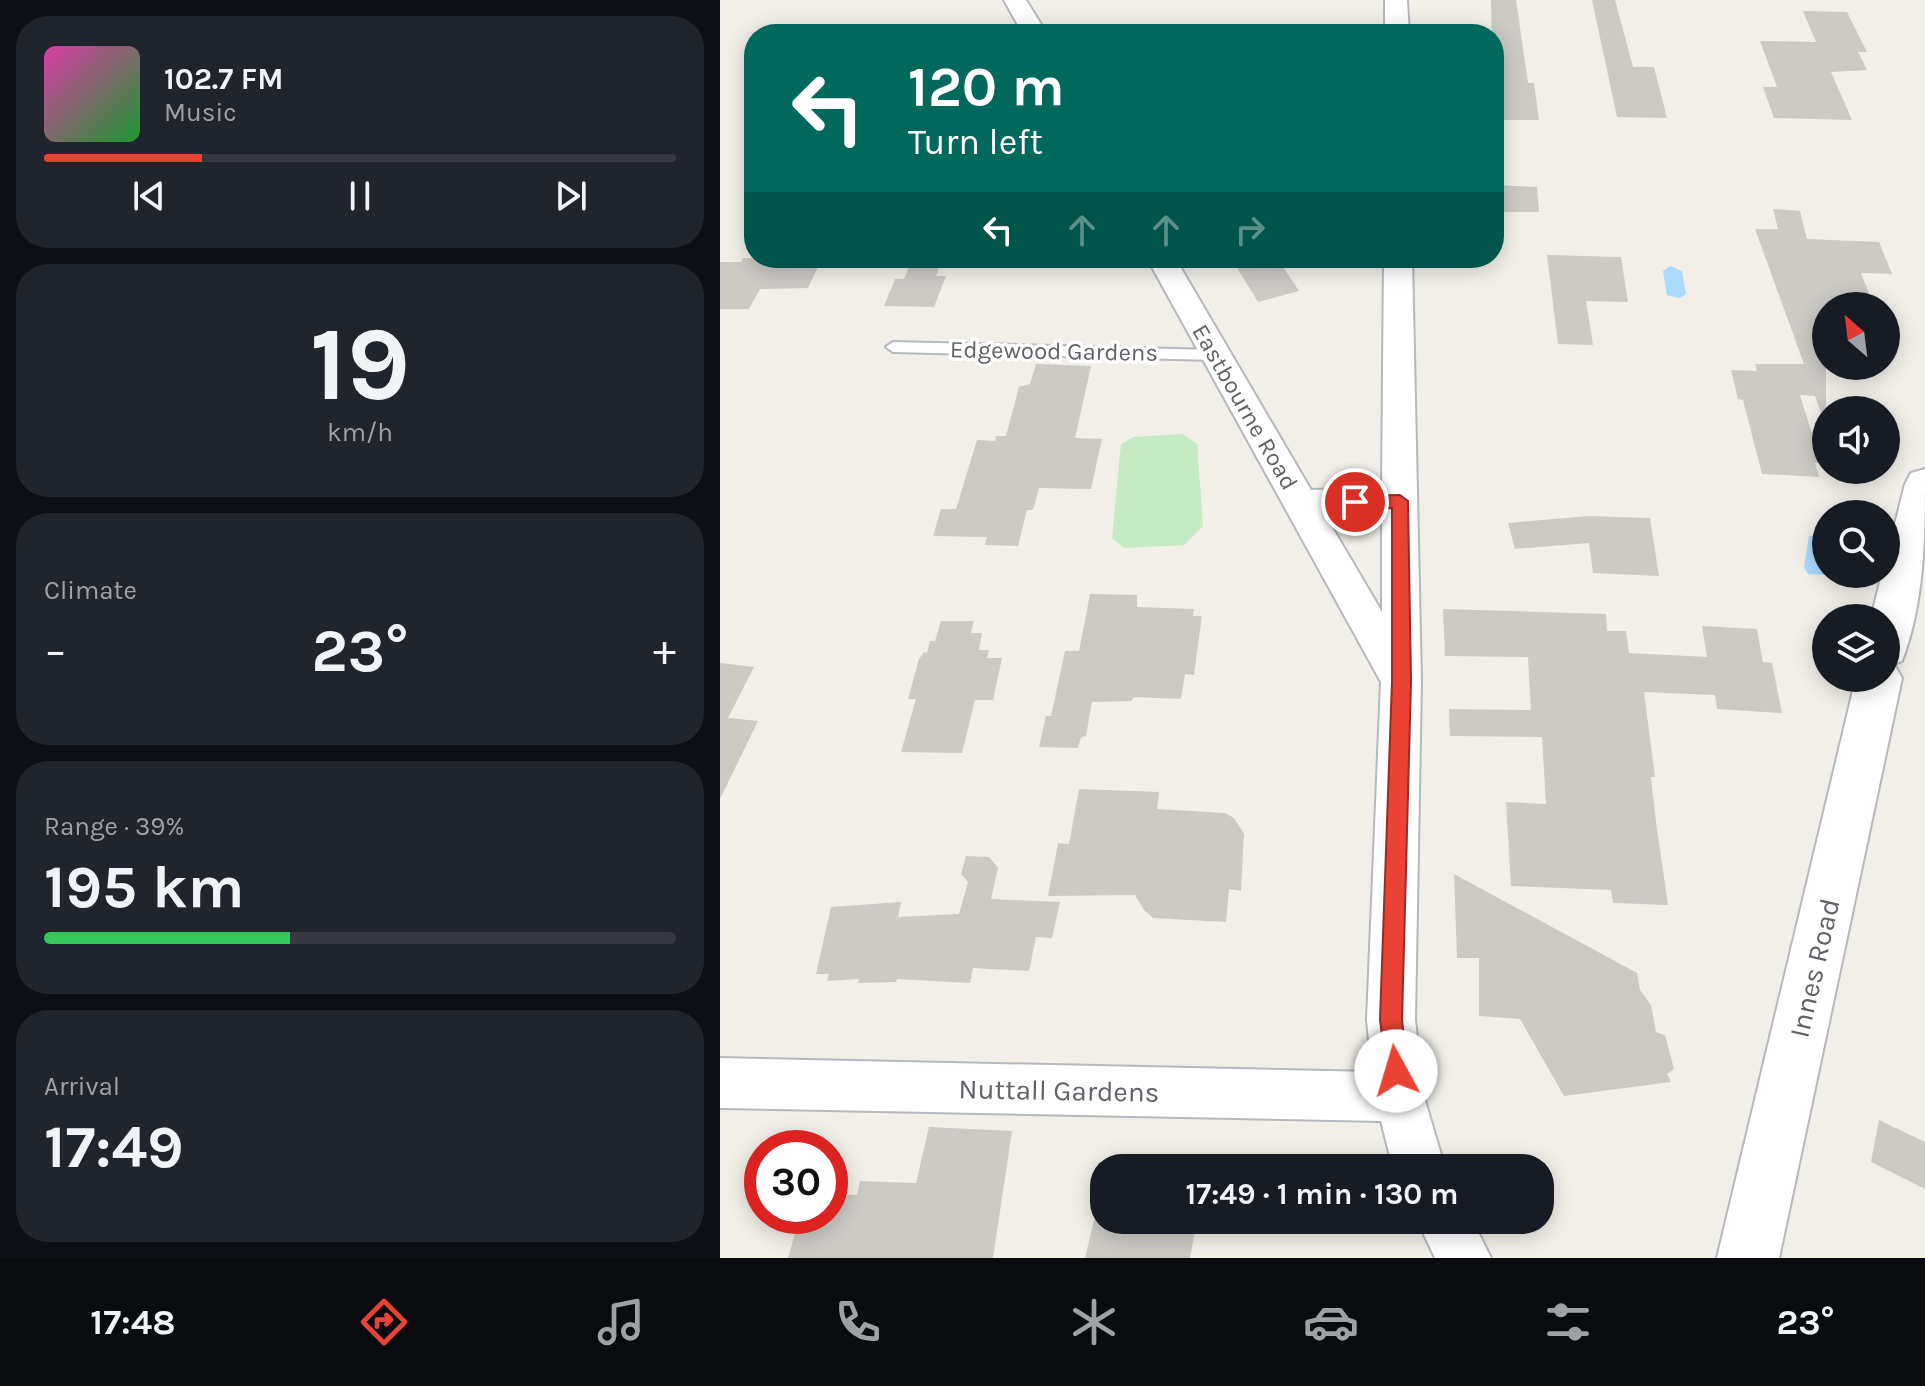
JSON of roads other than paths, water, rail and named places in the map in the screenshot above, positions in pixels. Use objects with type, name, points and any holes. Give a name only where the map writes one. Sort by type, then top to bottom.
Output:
[{"type":"street","points":[[1015,0],[1029,24]]},
{"type":"street","points":[[1396,0],[1397,24]]},
{"type":"street","name":"Eastbourne Road","points":[[1166,268],[1401,681]]},
{"type":"street","points":[[1398,268],[1401,681],[1391,1020],[1399,1097],[1415,1154]]},
{"type":"street","points":[[1900,610],[1914,573],[1925,484]]},
{"type":"street","points":[[1300,504],[1400,501]]},
{"type":"street","name":"Innes Road","points":[[1748,1258],[1876,692]]},
{"type":"street","name":"Nuttall Gardens","points":[[720,1083],[1399,1097]]},
{"type":"street","points":[[1451,1234],[1464,1258]]},
{"type":"lane","name":"Edgewood Gardens","points":[[893,347],[1214,355]]},
{"type":"water","points":[[1670,266],[1682,271],[1686,294],[1680,298],[1667,295],[1663,271]]},
{"type":"water","points":[[1809,536],[1812,536],[1812,574],[1808,574],[1804,567]]}]
